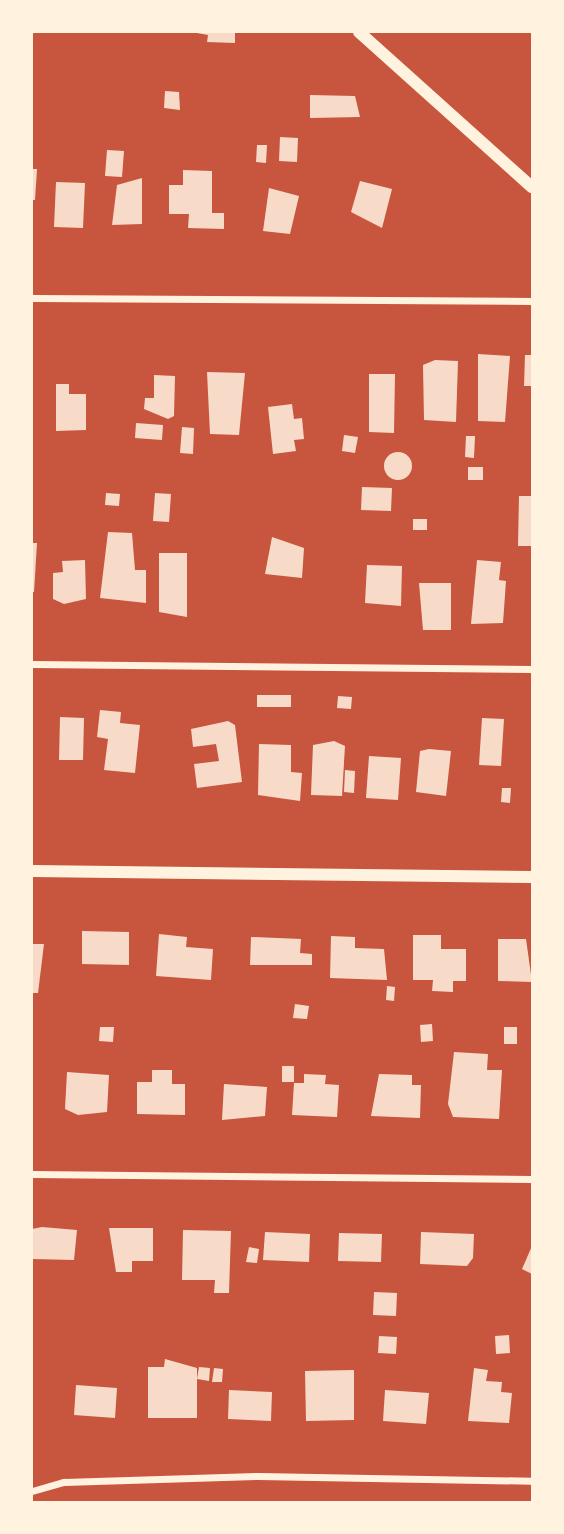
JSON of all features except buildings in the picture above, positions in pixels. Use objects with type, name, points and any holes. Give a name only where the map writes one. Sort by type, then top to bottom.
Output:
[{"type":"street","points":[[359,32],[533,187]]},
{"type":"street","points":[[32,298],[533,302]]},
{"type":"street","points":[[32,664],[533,669]]},
{"type":"street","points":[[32,871],[533,877]]},
{"type":"street","points":[[32,1174],[533,1180]]},
{"type":"street","points":[[32,1491],[64,1482],[258,1476],[533,1481]]}]
